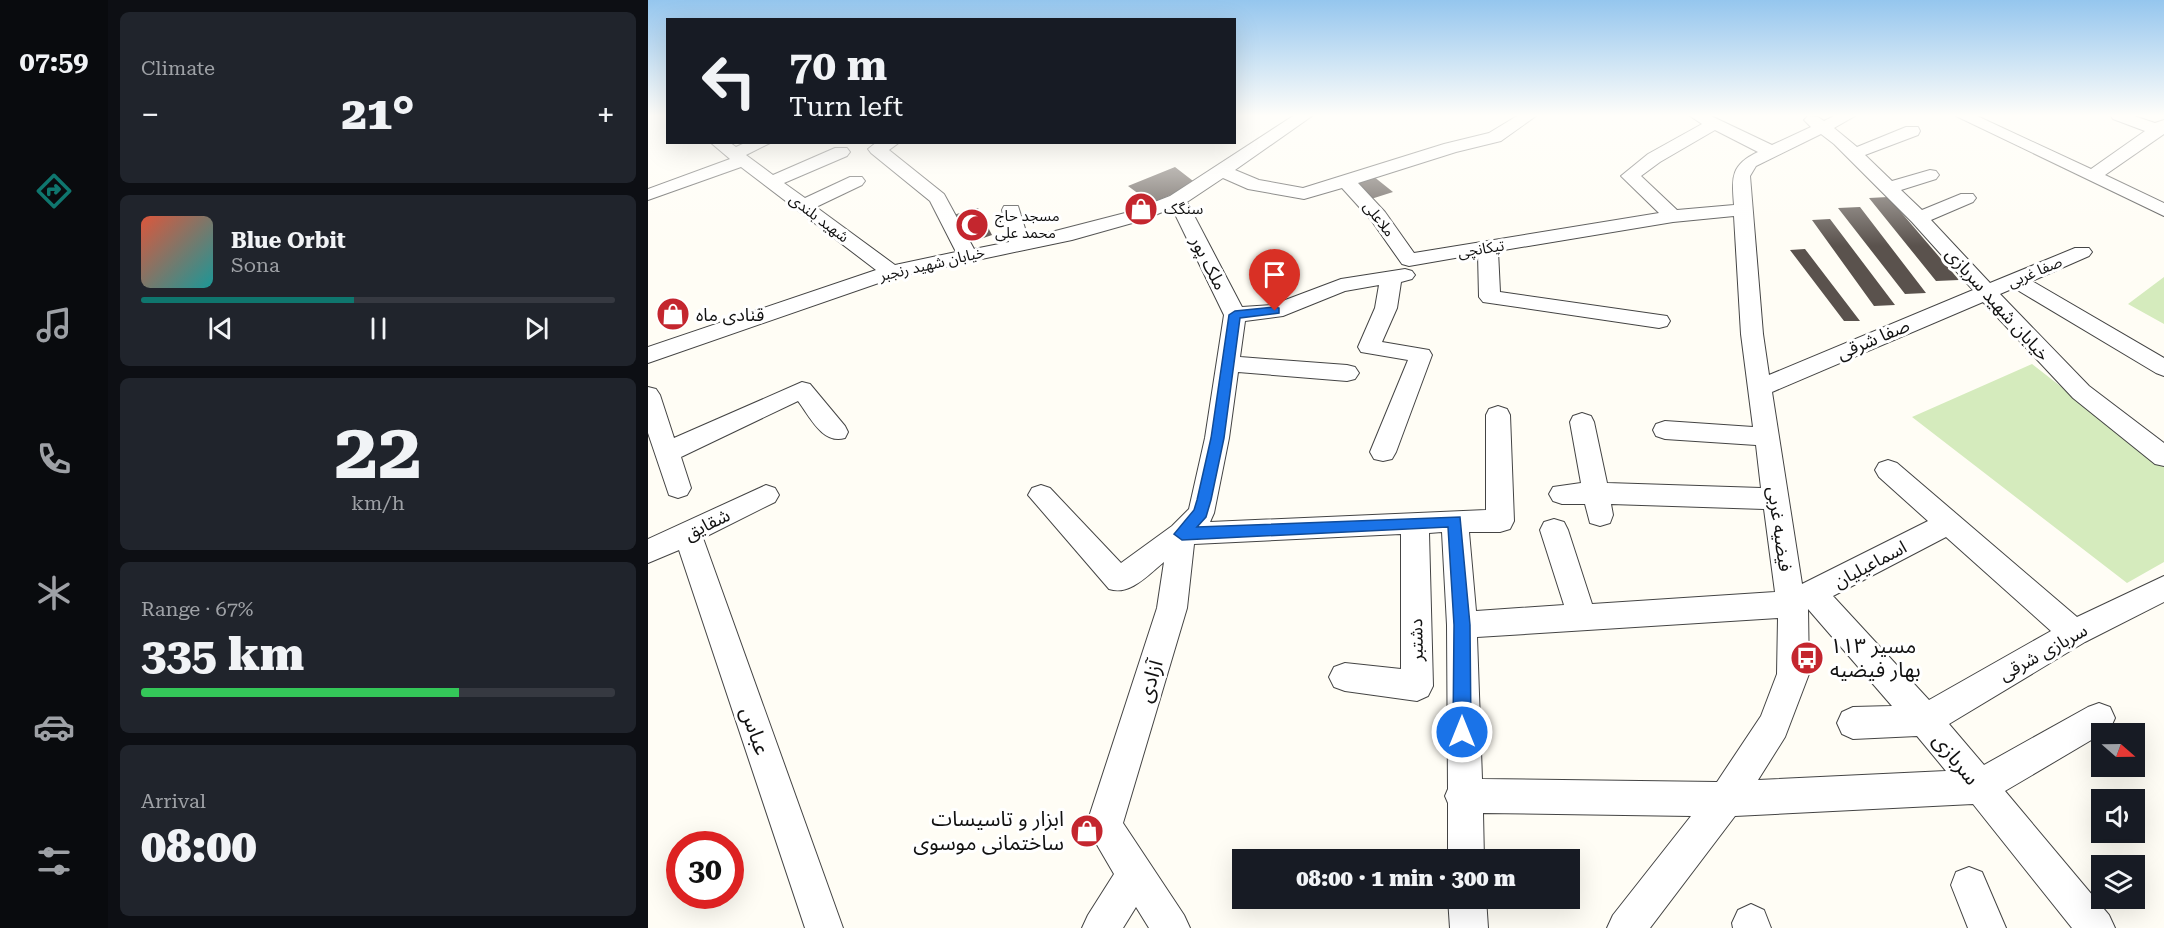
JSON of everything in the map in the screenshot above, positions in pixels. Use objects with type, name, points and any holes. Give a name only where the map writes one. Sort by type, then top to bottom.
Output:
[{"type":"street","points":[[648,195],[733,159]]},
{"type":"street","name":"شهید بلندی","points":[[741,159],[891,272]]},
{"type":"street","points":[[771,182],[824,159]]},
{"type":"street","points":[[890,159],[938,198],[967,254]]},
{"type":"street","name":"خیابان شهید رنجبر","points":[[648,355],[891,272],[1100,227],[1177,200],[1239,159]]},
{"type":"street","points":[[1222,171],[1254,184],[1304,195],[1419,159]]},
{"type":"street","points":[[1652,159],[1630,176],[1674,216]]},
{"type":"street","name":"فیضیه غربی","points":[[1626,928],[1726,799],[1773,726],[1793,674],[1802,599],[1776,499],[1752,334],[1741,176],[1750,162],[1756,159]]},
{"type":"street","name":"خیابان شهید سربازی","points":[[1862,159],[1987,291],[2040,352],[2081,392],[2164,457]]},
{"type":"street","points":[[2056,159],[2164,210]]},
{"type":"street","points":[[2092,176],[2116,159]]},
{"type":"street","points":[[1888,188],[1930,175]]},
{"type":"street","points":[[804,206],[856,181]]},
{"type":"street","name":"ملاعلی","points":[[1346,181],[1378,216],[1408,260]]},
{"type":"street","points":[[1919,218],[1967,198]]},
{"type":"street","name":"ملک پور","points":[[1177,200],[1235,315]]},
{"type":"street","points":[[1011,210],[1020,245]]},
{"type":"street","name":"تیکانچی","points":[[1408,260],[1674,216],[1744,210]]},
{"type":"street","points":[[1488,248],[1490,297],[1659,321]]},
{"type":"street","name":"صفا غربی","points":[[1987,291],[2017,281],[2082,252]]},
{"type":"street","points":[[1041,495],[1119,580],[1182,534],[1201,513],[1217,438],[1235,315],[1275,311],[1341,285],[1405,276],[1408,260]]},
{"type":"street","points":[[1383,452],[1420,355],[1369,347],[1386,308],[1390,278]]},
{"type":"street","points":[[2017,281],[2164,368]]},
{"type":"street","name":"صفا شرقی","points":[[1760,388],[1987,291]]},
{"type":"street","points":[[1227,364],[1296,367],[1347,373]]},
{"type":"street","points":[[666,453],[802,390],[836,432]]},
{"type":"street","points":[[648,395],[678,488]]},
{"type":"street","points":[[1182,534],[1455,521],[1500,521],[1498,415]]},
{"type":"street","points":[[1582,422],[1598,504]]},
{"type":"street","points":[[1665,430],[1767,437]]},
{"type":"street","points":[[1888,470],[2074,633]]},
{"type":"street","points":[[1562,494],[1598,504],[1776,499]]},
{"type":"street","name":"شقایق","points":[[648,552],[766,495]]},
{"type":"street","points":[[1455,521],[1462,625],[1462,796],[1465,849]]},
{"type":"street","name":"دشتبر","points":[[1345,677],[1417,686],[1415,523]]},
{"type":"street","name":"اسماعیلیان","points":[[1802,599],[1948,523]]},
{"type":"street","points":[[1554,530],[1582,617]]},
{"type":"street","name":"عباس","points":[[687,533],[824,928]]},
{"type":"street","name":"آزادی","points":[[1135,875],[1104,826],[1173,608],[1182,534]]},
{"type":"street","name":"سربازی شرقی","points":[[1925,720],[2074,633],[2164,588]]},
{"type":"street","points":[[1462,625],[1802,599]]},
{"type":"street","name":"سربازی","points":[[1802,599],[1925,720],[2096,928]]},
{"type":"street","points":[[1462,796],[1726,799],[1979,787],[2099,718]]},
{"type":"street","points":[[1853,723],[1925,720]]},
{"type":"street","points":[[1101,928],[1135,875],[1171,928]]},
{"type":"street","points":[[1969,885],[1988,928]]},
{"type":"street","points":[[1468,909],[1469,928]]},
{"type":"green space","points":[[2164,277],[2164,324],[2128,304]]},
{"type":"green space","points":[[2032,364],[2164,467],[2164,562],[2127,583],[1912,417]]},
{"type":"building","points":[[1175,167],[1197,184],[1151,203],[1128,186]]},
{"type":"building","points":[[1373,176],[1393,192],[1371,199],[1354,184]]},
{"type":"building","points":[[1888,197],[1959,280],[1936,281],[1869,198]]},
{"type":"building","points":[[1860,207],[1926,293],[1905,294],[1838,208]]},
{"type":"building","name":"مسجد حاج محمد علی","points":[[978,208],[992,235],[966,244],[953,215]]},
{"type":"building","points":[[1830,219],[1895,305],[1874,306],[1812,220]]},
{"type":"building","points":[[1805,249],[1860,321],[1844,321],[1790,250]]},
{"type":"place","name":"سنگک","points":[[1141,209]]},
{"type":"place","name":"مسجد حاج محمد علی","points":[[972,225]]},
{"type":"place","name":"قنادی ماه","points":[[673,314]]},
{"type":"place","name":"مسیر ۱۱۳ بهار فیضیه","points":[[1807,658]]},
{"type":"place","name":"ابزار و تاسیسات ساختمانی موسوی","points":[[1087,831]]},
{"type":"route","points":[[1275,311],[1235,315],[1217,438],[1201,513],[1182,534],[1455,521],[1462,625],[1462,732]]}]
